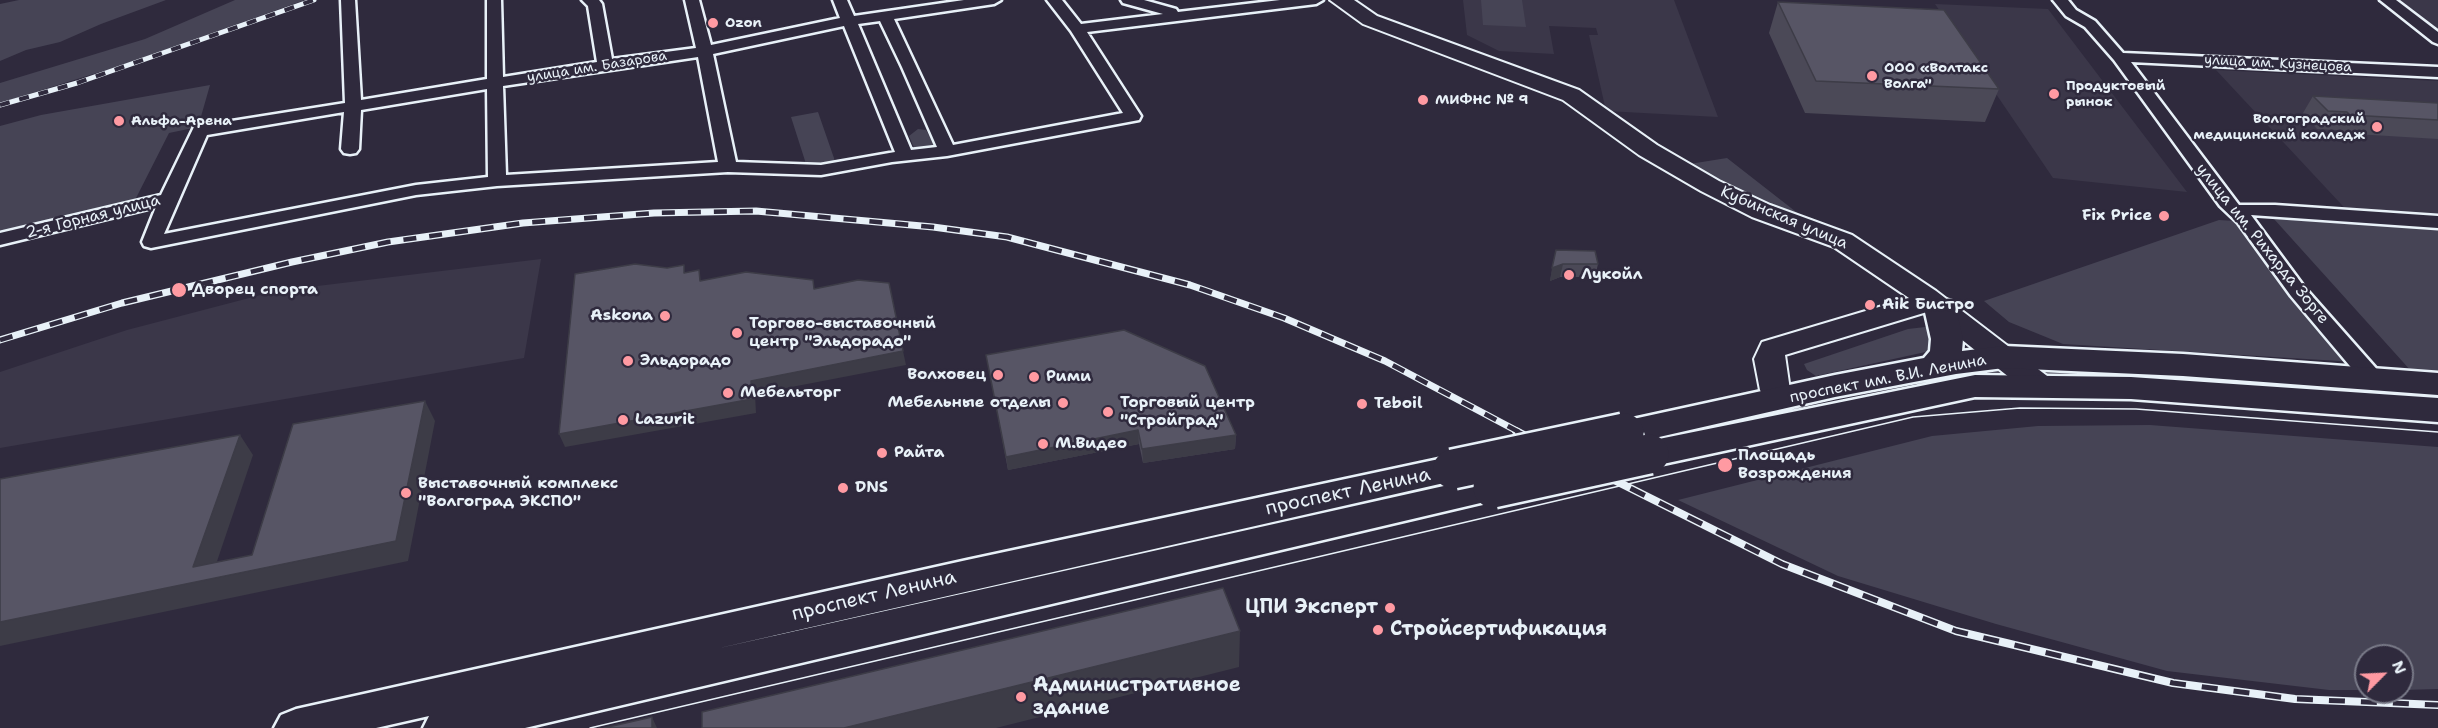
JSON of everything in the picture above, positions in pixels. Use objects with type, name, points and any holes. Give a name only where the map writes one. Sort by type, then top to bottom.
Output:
[{"type":"main road","points":[[1934,368],[1946,352],[1947,339],[1936,305]]},
{"type":"main road","name":"проспект им. В.И. Ленина","points":[[1493,488],[1780,399],[1934,368],[2004,357],[2183,365],[2438,384]]},
{"type":"main road","name":"проспект им. В.И. Ленина","points":[[1453,469],[1637,444],[1975,386],[2131,388],[2438,410]]},
{"type":"main road","name":"проспект Ленина","points":[[296,728],[956,578],[1453,469]]},
{"type":"main road","name":"проспект Ленина","points":[[444,728],[1493,488]]},
{"type":"street","points":[[348,0],[354,106],[350,149]]},
{"type":"street","points":[[494,0],[497,181]]},
{"type":"street","points":[[589,0],[595,4],[605,65]]},
{"type":"street","points":[[692,0],[705,51],[728,167]]},
{"type":"street","points":[[840,0],[905,155]]},
{"type":"street","name":"улица им. Базарова","points":[[200,131],[605,65],[705,51],[848,21],[994,0]]},
{"type":"street","points":[[168,200],[151,242],[416,190],[497,181],[728,167],[821,170],[905,155],[948,151],[1132,116],[1077,29],[1054,0]]},
{"type":"street","points":[[1128,0],[1183,16]]},
{"type":"street","points":[[1167,0],[1183,16]]},
{"type":"street","points":[[1077,29],[1316,0]]},
{"type":"street","name":"Кубинская улица","points":[[1340,0],[1370,20],[1515,72],[1578,99],[1648,150],[1710,186],[1761,211],[1843,241],[1936,305],[2040,386]]},
{"type":"street","name":"Кубинская улица","points":[[1373,0],[1465,39],[1490,52],[1515,72]]},
{"type":"street","name":"улица им. Рихарда Зорге","points":[[2060,0],[2071,13],[2090,24],[2119,57],[2298,292],[2373,379]]},
{"type":"street","points":[[2387,0],[2438,39]]},
{"type":"street","points":[[885,16],[948,151]]},
{"type":"street","name":"улица им. Кузнецова","points":[[2119,57],[2438,72]]},
{"type":"street","name":"2-я Горная улица","points":[[0,239],[168,200],[200,131]]},
{"type":"street","points":[[2234,210],[2275,210],[2438,222]]},
{"type":"street","points":[[1780,399],[1775,390],[1769,359],[1772,349],[1936,305]]},
{"type":"shaded area","points":[[19,0],[166,0],[60,42],[26,50],[0,61],[0,4]]},
{"type":"shaded area","points":[[235,0],[305,0],[116,67],[0,103],[0,83],[145,39]]},
{"type":"shaded area","points":[[1463,0],[1674,0],[1718,117],[1606,111],[1589,35],[1598,35],[1596,28],[1549,26],[1554,54],[1499,51],[1467,35]]},
{"type":"shaded area","points":[[1481,0],[1522,0],[1526,27],[1483,25]]},
{"type":"shaded area","points":[[2399,0],[2438,0],[2438,30]]},
{"type":"shaded area","name":"Продуктовый рынок","points":[[1935,4],[2048,9],[2187,192],[2053,178]]},
{"type":"shaded area","points":[[2216,70],[2438,81],[2438,223],[2354,218]]},
{"type":"shaded area","points":[[210,85],[198,127],[169,133],[134,202],[0,234],[0,126],[41,115]]},
{"type":"shaded area","points":[[818,112],[835,161],[807,167],[791,117]]},
{"type":"shaded area","points":[[918,129],[926,130],[936,148],[915,150],[909,136]]},
{"type":"shaded area","points":[[1727,158],[1818,229],[1677,166]]},
{"type":"shaded area","points":[[2274,219],[2438,228],[2438,374],[2412,372]]},
{"type":"shaded area","points":[[2219,220],[2235,221],[2253,229],[2355,362],[2063,344],[2009,322],[1984,301]]},
{"type":"shaded area","points":[[541,259],[524,358],[0,448],[0,372],[127,330],[276,291]]},
{"type":"shaded area","points":[[1934,326],[1937,341],[1930,351],[1816,376],[1807,370],[1804,364],[1908,329]]},
{"type":"shaded area","points":[[2065,368],[2438,392],[2438,402],[2087,378],[2071,375],[2065,371]]},
{"type":"shaded area","points":[[2150,425],[2438,447],[2438,689],[2414,690],[2414,644],[2354,644],[2354,690],[2329,690],[2167,671],[1996,624],[1838,576],[1678,500],[1932,436],[2038,426]]},
{"type":"building","points":[[1778,2],[1944,10],[1999,89],[1816,81]]},
{"type":"building","points":[[2313,96],[2438,103],[2438,120],[2350,115],[2347,112],[2328,111]]},
{"type":"building","points":[[1556,250],[1595,251],[1598,264],[1563,264],[1552,268]]},
{"type":"building","name":"Торгово-выставочный центр \"Эльдорадо\"","points":[[635,264],[667,268],[684,265],[684,273],[699,270],[700,281],[746,272],[813,280],[814,289],[858,280],[889,283],[903,351],[751,381],[752,399],[559,434],[575,274]]},
{"type":"building","name":"Торговый центр \"Стройград\"","points":[[1124,330],[1205,366],[1236,435],[1142,449],[1138,430],[1006,457],[986,355]]},
{"type":"building","points":[[425,401],[396,541],[0,622],[0,479],[240,435],[193,567],[252,555],[293,424]]},
{"type":"building","points":[[1223,588],[1240,631],[844,728],[702,728],[702,712]]},
{"type":"building","points":[[652,717],[652,728],[604,728]]},
{"type":"tram line","points":[[590,728],[1913,417],[2020,408],[2136,409],[2438,432]]},
{"type":"railway","points":[[0,105],[77,83],[314,0]]},
{"type":"railway","points":[[0,340],[122,303],[292,262],[388,242],[523,223],[654,213],[756,211],[933,227],[1007,237],[1190,285],[1284,318],[1385,361],[1519,432]]},
{"type":"railway","points":[[1516,431],[1782,564],[1956,631],[2173,683],[2295,699],[2438,705]]},
{"type":"place","name":"Ozon","points":[[713,23]]},
{"type":"place","name":"ООО «Волтакс Волга\"","points":[[1872,76]]},
{"type":"place","name":"Продуктовый рынок","points":[[2054,94]]},
{"type":"place","name":"МИФНС № 9","points":[[1423,100]]},
{"type":"place","name":"Альфа-Арена","points":[[119,121]]},
{"type":"place","name":"Волгоградский медицинский колледж","points":[[2377,127]]},
{"type":"place","name":"Fix Price","points":[[2164,216]]},
{"type":"place","name":"Лукойл","points":[[1569,275]]},
{"type":"place","name":"Дворец спорта","points":[[179,290]]},
{"type":"place","name":"Aik Бистро","points":[[1870,305]]},
{"type":"place","name":"Askona","points":[[665,316]]},
{"type":"place","name":"Торгово-выставочный центр \"Эльдорадо\"","points":[[737,333]]},
{"type":"place","name":"Эльдорадо","points":[[628,361]]},
{"type":"place","name":"Волховец","points":[[998,375]]},
{"type":"place","name":"Рими","points":[[1034,377]]},
{"type":"place","name":"Мебельторг","points":[[728,393]]},
{"type":"place","name":"Мебельные отделы","points":[[1063,403]]},
{"type":"place","name":"Teboil","points":[[1362,404]]},
{"type":"place","name":"Торговый центр \"Стройград\"","points":[[1108,412]]},
{"type":"place","name":"Lazurit","points":[[623,420]]},
{"type":"place","name":"М.Видео","points":[[1043,444]]},
{"type":"place","name":"Райта","points":[[882,453]]},
{"type":"place","name":"Площадь Возрождения","points":[[1725,465]]},
{"type":"place","name":"DNS","points":[[843,488]]},
{"type":"place","name":"Выставочный комплекс \"Волгоград ЭКСПО\"","points":[[406,493]]},
{"type":"place","name":"ЦПИ Эксперт","points":[[1390,608]]},
{"type":"place","name":"Стройсертификация","points":[[1378,630]]},
{"type":"place","name":"Административное здание","points":[[1021,697]]}]
